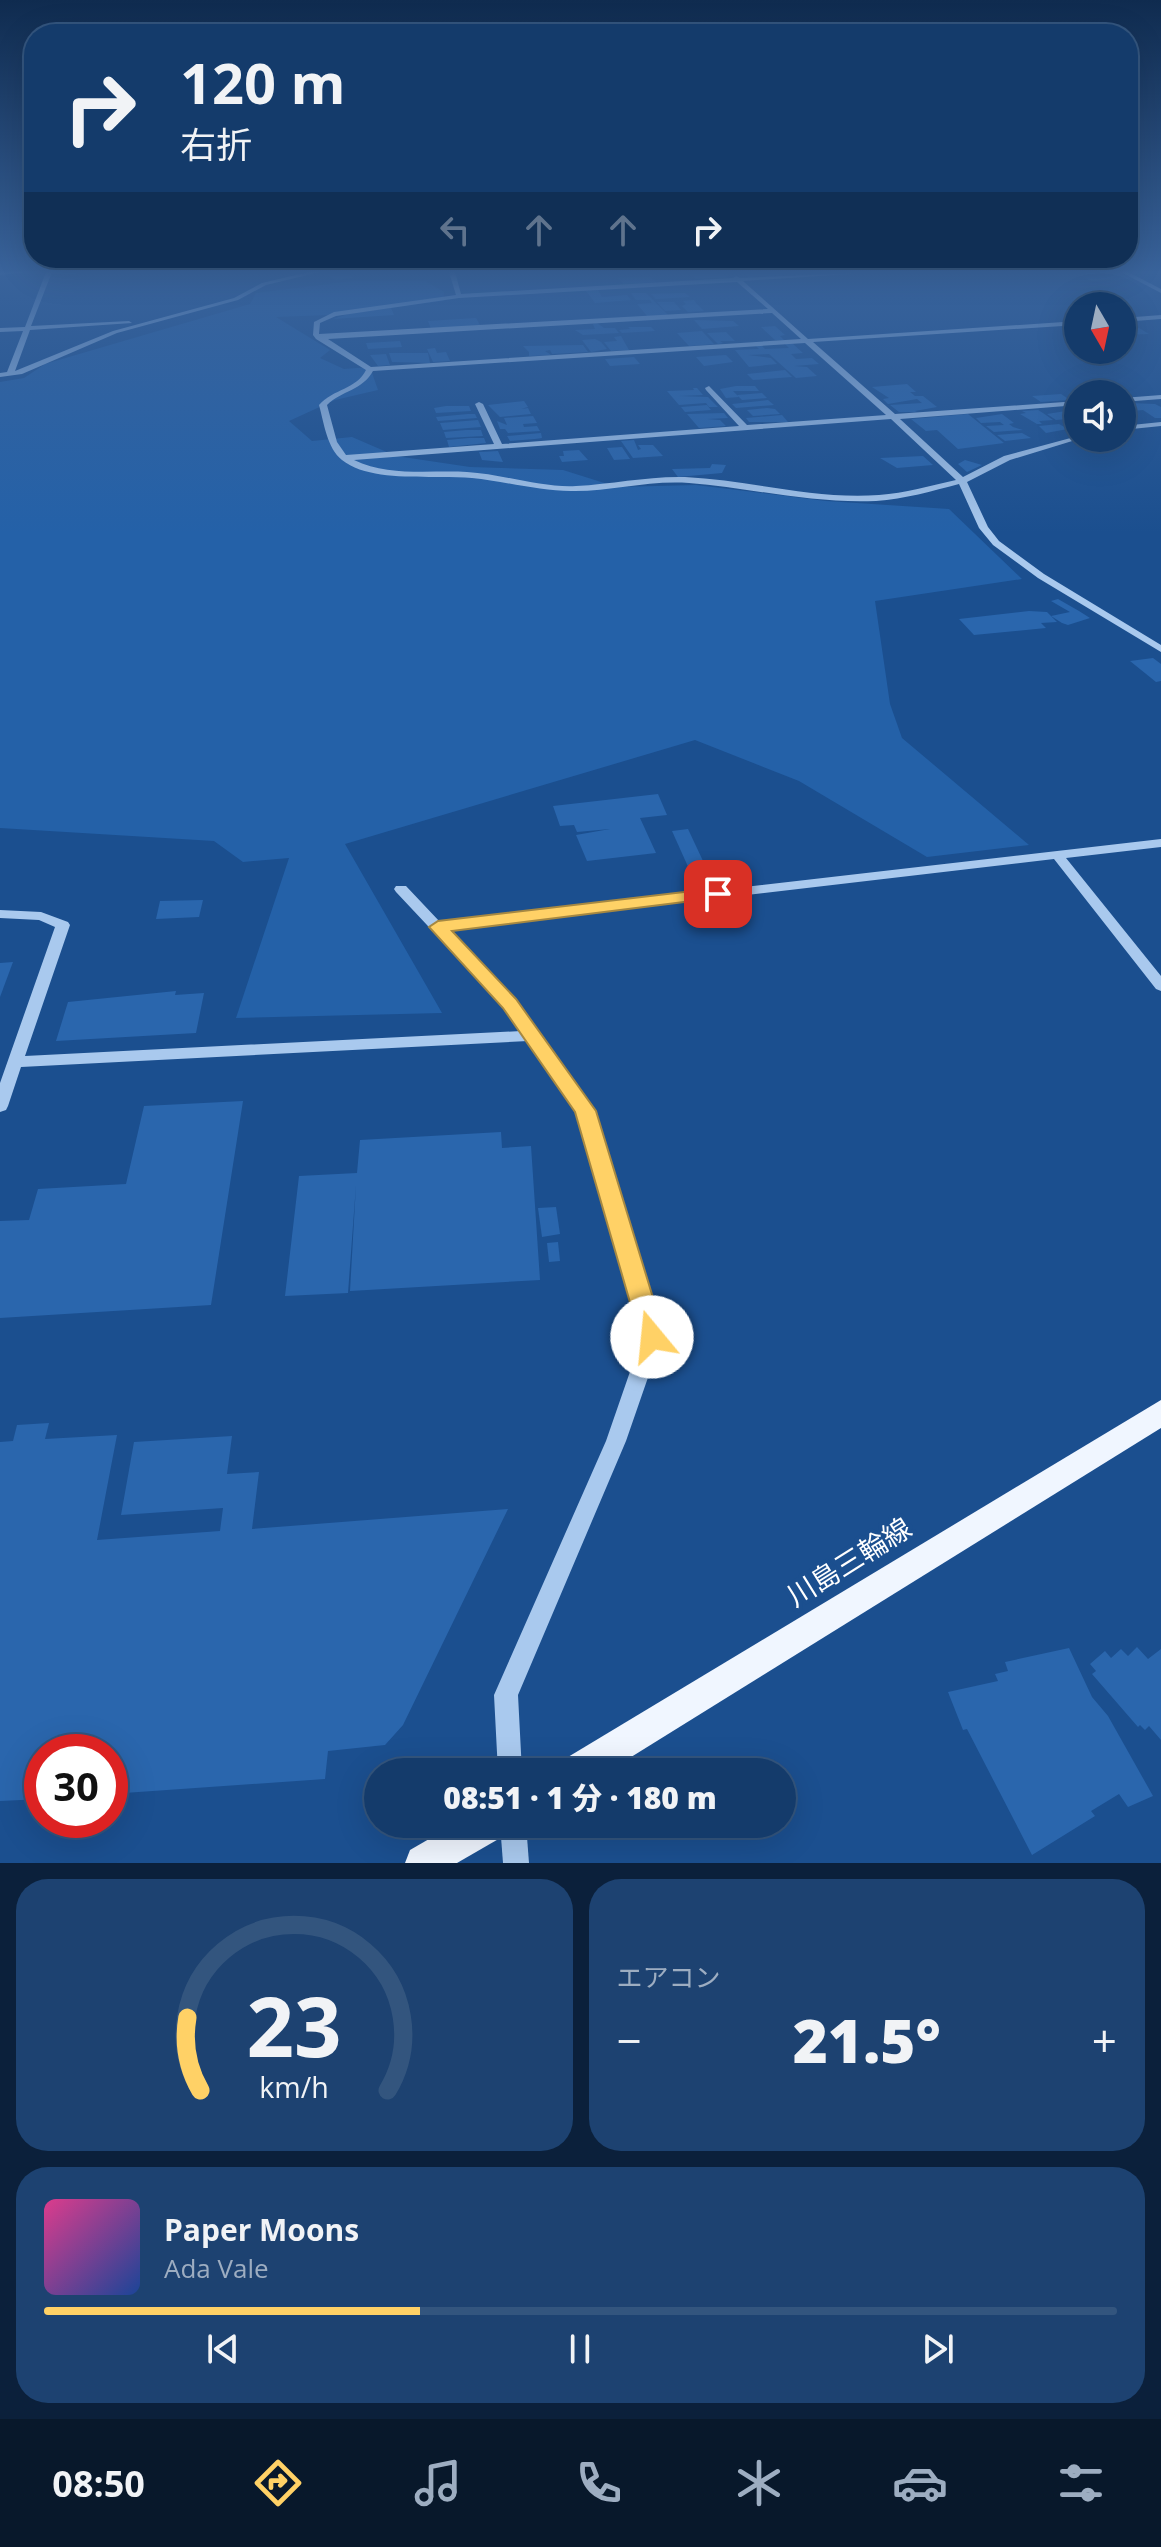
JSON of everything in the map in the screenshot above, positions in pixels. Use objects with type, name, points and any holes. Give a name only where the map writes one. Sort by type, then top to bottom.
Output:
[{"type":"main road","name":"川島三輪線","points":[[598,1758],[1161,1413]]},
{"type":"main road","points":[[423,1863],[465,1838]]},
{"type":"street","points":[[10,374],[16,359]]},
{"type":"street","points":[[0,375],[48,359]]},
{"type":"street","points":[[353,359],[370,369],[522,359]]},
{"type":"street","points":[[828,359],[962,481],[984,528],[1012,556],[1161,649]]},
{"type":"street","points":[[370,369],[359,386],[334,395],[323,405],[333,442],[344,458],[364,468],[400,474],[469,475],[573,489],[652,480],[687,480],[843,498],[877,498],[910,494],[962,481],[998,461],[1064,442]]},
{"type":"street","points":[[709,388],[745,428]]},
{"type":"street","points":[[1136,399],[1161,397]]},
{"type":"street","points":[[479,404],[499,446]]},
{"type":"street","points":[[344,458],[1064,404]]},
{"type":"street","points":[[1136,427],[1161,424]]},
{"type":"street","points":[[438,927],[1161,843]]},
{"type":"street","points":[[1057,855],[1161,986]]},
{"type":"street","points":[[401,889],[509,1004],[585,1111],[652,1337],[616,1441],[506,1695],[509,1758]]},
{"type":"street","points":[[0,914],[41,916],[63,925],[0,1106]]},
{"type":"street","points":[[15,1062],[532,1036]]},
{"type":"street","points":[[514,1838],[516,1863]]},
{"type":"shaded area","points":[[62,359],[322,359],[344,369],[370,367],[378,390],[335,400],[289,421],[312,441],[352,437],[396,456],[470,467],[563,470],[617,487],[696,485],[826,501],[949,509],[1022,579],[875,601],[890,704],[902,738],[1029,845],[927,857],[799,781],[695,740],[345,844],[442,1013],[236,1018],[289,858],[243,862],[214,841],[0,828],[0,382],[24,378],[45,364]]},
{"type":"building","points":[[373,359],[388,359],[390,365],[378,366]]},
{"type":"building","points":[[391,359],[429,359],[430,363],[392,362]]},
{"type":"building","points":[[432,359],[450,361],[433,362]]},
{"type":"building","points":[[605,359],[636,359],[640,364],[610,366]]},
{"type":"building","points":[[698,359],[730,359],[733,362],[704,366]]},
{"type":"building","points":[[742,359],[772,359],[777,364],[749,367]]},
{"type":"building","points":[[775,359],[813,359],[819,364],[794,366],[807,367],[817,376],[796,378]]},
{"type":"building","points":[[785,370],[792,377],[753,380],[747,374]]},
{"type":"building","points":[[907,384],[916,392],[910,392],[915,396],[923,396],[937,407],[899,412],[890,405],[922,403],[917,399],[888,404],[883,399],[889,398],[872,387]]},
{"type":"building","points":[[755,386],[759,391],[733,391],[739,397],[726,398],[720,389]]},
{"type":"building","points":[[693,388],[703,395],[679,396],[708,397],[718,407],[709,407],[706,403],[679,405],[667,391]]},
{"type":"building","points":[[762,393],[767,398],[742,400],[737,395]]},
{"type":"building","points":[[1061,394],[1064,400],[1041,402],[1032,396]]},
{"type":"building","points":[[768,400],[774,405],[736,408],[732,404]]},
{"type":"building","points":[[524,401],[528,407],[521,409],[528,408],[531,414],[500,417],[488,405]]},
{"type":"building","points":[[1136,403],[1155,404],[1161,407],[1161,418],[1155,418],[1143,410],[1136,411]]},
{"type":"building","points":[[707,405],[711,410],[685,412],[681,407]]},
{"type":"building","points":[[469,406],[471,411],[436,413],[434,408]]},
{"type":"building","points":[[775,409],[780,414],[753,416],[747,410]]},
{"type":"building","points":[[1038,410],[1053,420],[1039,421],[1042,424],[1037,424],[1020,414],[1026,413],[1022,411]]},
{"type":"building","points":[[1064,411],[1064,419],[1056,420],[1047,414]]},
{"type":"building","points":[[724,413],[728,418],[707,419],[720,420],[726,426],[699,428],[687,414]]},
{"type":"building","points":[[475,414],[477,418],[438,421],[436,417]]},
{"type":"building","points":[[968,414],[1004,443],[958,449],[937,430],[926,431],[911,419]]},
{"type":"building","points":[[1002,414],[1014,423],[1009,424],[1023,430],[994,432],[986,426],[1004,425],[1000,422],[981,423],[976,418]]},
{"type":"building","points":[[782,415],[788,422],[749,422],[746,418]]},
{"type":"building","points":[[533,416],[537,423],[523,424],[524,427],[537,426],[540,431],[508,433],[500,429],[497,421],[507,425],[504,418]]},
{"type":"building","points":[[478,420],[481,427],[443,430],[440,423]]},
{"type":"building","points":[[1059,424],[1064,430],[1046,433],[1039,426]]},
{"type":"building","points":[[481,430],[483,436],[446,438],[444,432]]},
{"type":"building","points":[[541,433],[542,438],[535,439],[510,441],[507,436]]},
{"type":"building","points":[[1022,433],[1031,438],[1005,441],[997,435]]},
{"type":"building","points":[[484,438],[486,443],[449,447],[447,440]]},
{"type":"building","points":[[634,440],[638,450],[641,449],[638,445],[653,445],[663,456],[633,458],[621,441]]},
{"type":"building","points":[[622,447],[630,459],[614,460],[607,448]]},
{"type":"building","points":[[579,450],[588,460],[562,462],[559,456],[564,456],[563,451]]},
{"type":"building","points":[[498,451],[503,462],[482,460],[479,452]]},
{"type":"building","points":[[923,456],[933,465],[897,468],[880,458]]},
{"type":"building","points":[[965,460],[982,465],[967,472],[958,464]]},
{"type":"building","points":[[712,464],[726,465],[722,473],[678,477],[672,469],[710,468]]},
{"type":"building","points":[[1058,599],[1090,618],[1068,625],[1062,623],[1051,616],[1070,612],[1051,601]]},
{"type":"building","points":[[1029,611],[1047,612],[1057,622],[1041,623],[1046,628],[974,635],[959,619]]},
{"type":"building","points":[[1153,658],[1161,664],[1161,681],[1156,682],[1130,661]]},
{"type":"building","points":[[658,794],[667,815],[640,818],[656,853],[587,861],[576,835],[610,829],[577,832],[574,825],[560,826],[553,806]]},
{"type":"building","points":[[688,829],[711,878],[694,880],[672,831]]},
{"type":"building","points":[[203,900],[199,917],[156,919],[160,901]]},
{"type":"building","points":[[13,962],[0,997],[0,963]]},
{"type":"building","points":[[176,991],[175,995],[204,993],[196,1033],[56,1041],[68,1002]]},
{"type":"building","points":[[243,1101],[211,1305],[0,1318],[0,1221],[29,1220],[38,1189],[126,1184],[144,1106]]},
{"type":"building","points":[[501,1132],[502,1148],[531,1146],[540,1280],[350,1291],[356,1185],[348,1293],[285,1296],[299,1176],[357,1173],[360,1140]]},
{"type":"building","points":[[556,1207],[560,1234],[542,1237],[538,1208]]},
{"type":"building","points":[[558,1242],[560,1261],[549,1262],[547,1243]]},
{"type":"building","points":[[49,1423],[45,1439],[117,1435],[97,1540],[220,1531],[223,1508],[121,1515],[134,1442],[232,1436],[227,1474],[259,1472],[252,1529],[508,1509],[403,1725],[385,1745],[328,1751],[325,1779],[128,1793],[128,1734],[24,1734],[24,1800],[0,1801],[0,1442],[13,1441],[17,1425]]},
{"type":"building","points":[[1137,1647],[1148,1659],[1161,1649],[1161,1740],[1149,1726],[1145,1730],[1140,1725],[1138,1727],[1092,1674],[1096,1671],[1090,1664],[1105,1651],[1111,1658],[1121,1649],[1128,1656]]},
{"type":"building","points":[[1069,1648],[1092,1697],[1108,1716],[1153,1796],[1128,1807],[1119,1794],[1091,1811],[1095,1816],[1032,1855],[967,1729],[963,1730],[948,1692],[998,1681],[995,1674],[1008,1671],[1005,1662]]},
{"type":"route","points":[[652,1337],[585,1111],[509,1004],[438,927],[718,894]]}]
